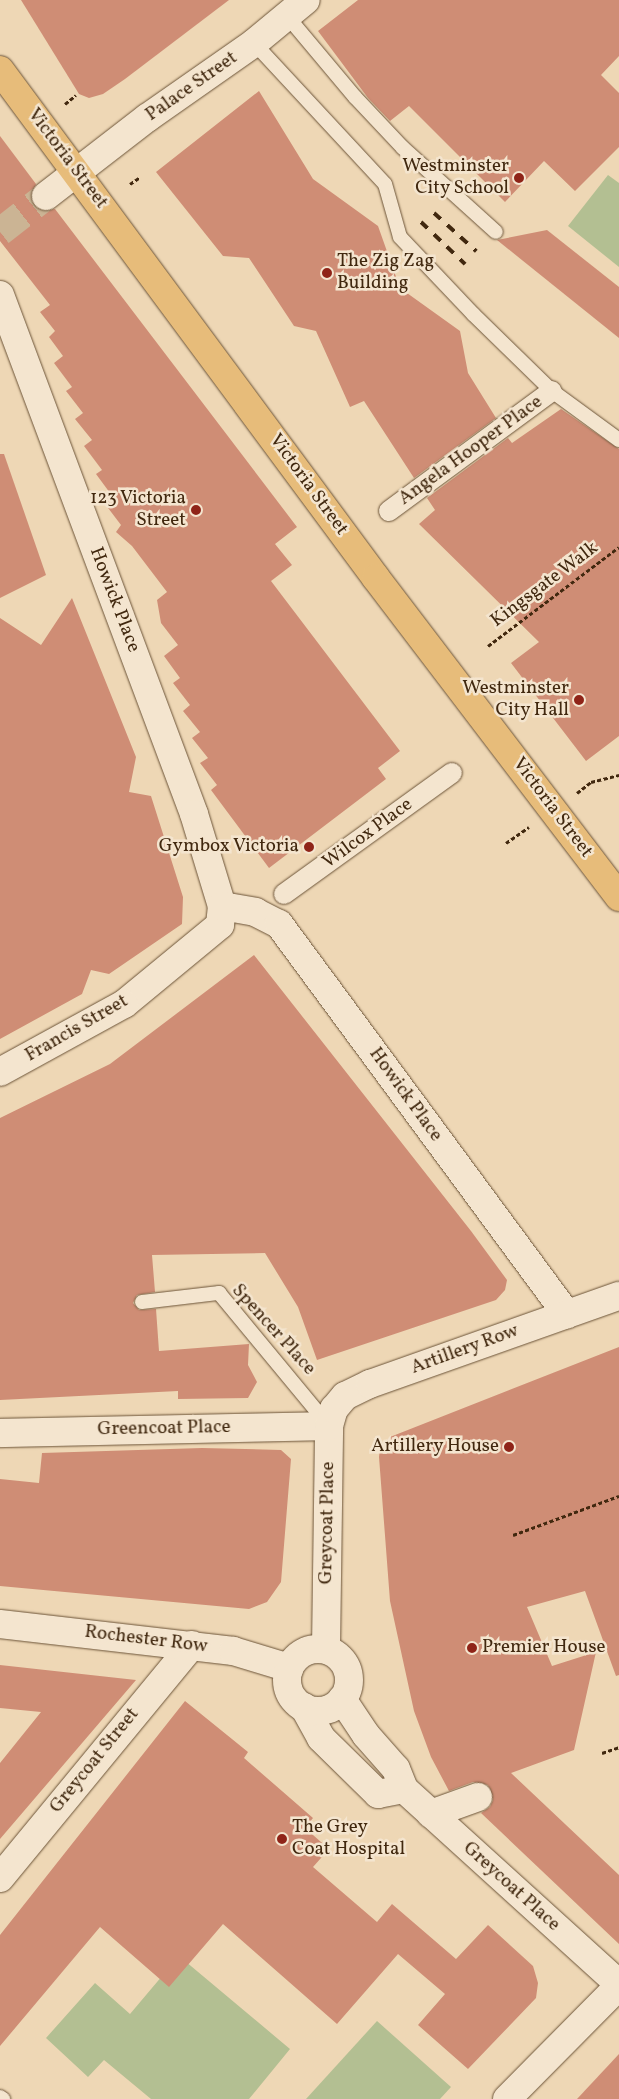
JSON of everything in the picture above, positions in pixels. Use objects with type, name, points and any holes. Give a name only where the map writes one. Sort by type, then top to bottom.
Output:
[{"type":"main road","name":"Victoria Street","points":[[0,70],[77,171],[376,578],[619,897]]},
{"type":"street","name":"Palace Street","points":[[46,196],[77,171],[254,43],[296,8]]},
{"type":"street","name":"Howick Place","points":[[0,296],[194,814],[221,915],[255,912],[279,924],[567,1314]]},
{"type":"street","name":"Angela Hooper Place","points":[[389,511],[552,391]]},
{"type":"street","name":"Wilcox Place","points":[[284,894],[452,773]]},
{"type":"street","name":"Francis Street","points":[[0,1072],[124,1004],[221,915]]},
{"type":"street","name":"Artillery Row","points":[[329,1426],[334,1409],[350,1392],[619,1296]]},
{"type":"street","name":"Greencoat Place","points":[[0,1433],[329,1426]]},
{"type":"street","name":"Greycoat Place","points":[[326,1650],[329,1426]]},
{"type":"street","name":"Rochester Row","points":[[0,1624],[192,1645],[252,1655],[289,1668]]},
{"type":"street","name":"Greycoat Street","points":[[0,1878],[192,1645]]},
{"type":"street","points":[[304,1707],[320,1710],[342,1699],[348,1684],[347,1669],[335,1654],[326,1650],[308,1650],[293,1660],[289,1668],[288,1686],[291,1694],[304,1707],[322,1738],[378,1794],[404,1789]]},
{"type":"street","name":"Greycoat Place","points":[[342,1699],[366,1735],[396,1769],[404,1789],[619,1985]]},
{"type":"street","points":[[431,1814],[478,1797]]},
{"type":"street","points":[[508,2099],[619,1985]]},
{"type":"lane","points":[[296,8],[355,97],[403,148],[496,232]]},
{"type":"lane","points":[[254,43],[385,184],[400,237],[473,314],[552,391],[619,440]]},
{"type":"lane","name":"Spencer Place","points":[[142,1302],[219,1293],[329,1426]]},
{"type":"lane","points":[[0,2096],[3,2099]]},
{"type":"path","points":[[65,104],[76,95]]},
{"type":"path","points":[[130,184],[139,178]]},
{"type":"path","name":"Kingsgate Walk","points":[[488,646],[619,547]]},
{"type":"path","points":[[591,782],[619,775]]},
{"type":"path","points":[[513,1535],[619,1496]]},
{"type":"path","points":[[602,1753],[619,1746]]},
{"type":"green space","points":[[608,175],[619,183],[619,267],[568,226]]},
{"type":"green space","points":[[179,1956],[290,2049],[249,2099],[151,2099],[104,2060],[88,2077],[46,2038],[95,1983],[130,2014]]},
{"type":"green space","points":[[377,2021],[451,2087],[440,2099],[306,2099]]},
{"type":"building","points":[[21,0],[229,0],[125,79],[103,94],[89,98],[79,94]]},
{"type":"building","name":"Westminster City School","points":[[358,0],[619,0],[619,56],[601,75],[619,93],[619,147],[575,191],[544,161],[505,202],[409,106],[390,121],[368,98],[318,31]]},
{"type":"building","name":"The Zig Zag Building","points":[[259,91],[313,179],[378,226],[400,288],[460,331],[468,373],[496,418],[414,478],[364,401],[350,407],[316,331],[294,326],[249,258],[223,256],[156,172]]},
{"type":"building","name":"123 Victoria Street","points":[[0,136],[36,184],[31,198],[34,206],[41,211],[55,209],[297,527],[275,544],[292,565],[271,581],[400,751],[378,768],[386,779],[269,868],[211,790],[217,785],[200,763],[208,758],[192,738],[200,732],[183,711],[190,705],[173,683],[180,678],[164,656],[178,645],[161,623],[157,600],[167,592],[132,546],[116,532],[121,525],[102,500],[110,493],[96,474],[102,470],[84,446],[92,440],[75,419],[83,413],[66,391],[72,387],[54,363],[63,356],[49,337],[55,331],[40,312],[50,305],[0,241]]},
{"type":"building","points":[[547,230],[619,287],[619,338],[497,240]]},
{"type":"building","points":[[561,409],[619,449],[619,736],[586,761],[511,663],[539,642],[419,524],[435,510],[427,498],[508,438],[512,443]]},
{"type":"building","points":[[0,454],[4,454],[46,575],[0,598]]},
{"type":"building","points":[[72,598],[136,757],[129,792],[151,796],[183,897],[182,924],[109,974],[91,970],[82,994],[0,1039],[0,618],[41,645]]},
{"type":"building","points":[[254,955],[471,1231],[507,1280],[505,1290],[496,1300],[317,1360],[298,1307],[265,1253],[152,1255],[155,1292],[137,1295],[133,1303],[139,1310],[156,1309],[159,1351],[249,1344],[248,1365],[257,1382],[248,1398],[178,1399],[178,1391],[0,1400],[0,1118],[110,1064]]},
{"type":"building","points":[[619,1347],[619,1675],[616,1676],[585,1591],[527,1607],[552,1666],[596,1652],[574,1750],[511,1773],[619,1875],[619,1944],[481,1813],[490,1807],[493,1800],[488,1785],[473,1782],[449,1791],[431,1757],[414,1711],[390,1601],[379,1457],[380,1448],[390,1437]]},
{"type":"building","points":[[202,1448],[281,1450],[291,1459],[281,1582],[267,1602],[249,1609],[0,1586],[0,1479],[39,1483],[42,1453]]},
{"type":"building","points":[[0,1665],[136,1680],[0,1839],[0,1763],[41,1712],[0,1708]]},
{"type":"building","points":[[185,1701],[248,1752],[244,1758],[313,1818],[305,1828],[329,1849],[313,1867],[377,1922],[392,1904],[456,1959],[488,1925],[533,1966],[538,1983],[536,1998],[468,2069],[418,2025],[445,1994],[398,1954],[337,2024],[223,1924],[169,1987],[100,1927],[0,2046],[0,1935]]},
{"type":"building","points":[[619,2054],[619,2099],[577,2099]]},
{"type":"tunnel","points":[[0,232],[46,196]]},
{"type":"railway","points":[[434,213],[476,251]]},
{"type":"railway","points":[[421,222],[465,264]]},
{"type":"place","name":"Westminster City School","points":[[519,178]]},
{"type":"place","name":"The Zig Zag Building","points":[[327,273]]},
{"type":"place","name":"123 Victoria Street","points":[[196,510]]},
{"type":"place","name":"Westminster City Hall","points":[[579,700]]},
{"type":"place","name":"Gymbox Victoria","points":[[309,847]]},
{"type":"place","name":"Artillery House","points":[[509,1447]]},
{"type":"place","name":"Premier House","points":[[472,1648]]},
{"type":"place","name":"The Grey Coat Hospital","points":[[282,1839]]}]
